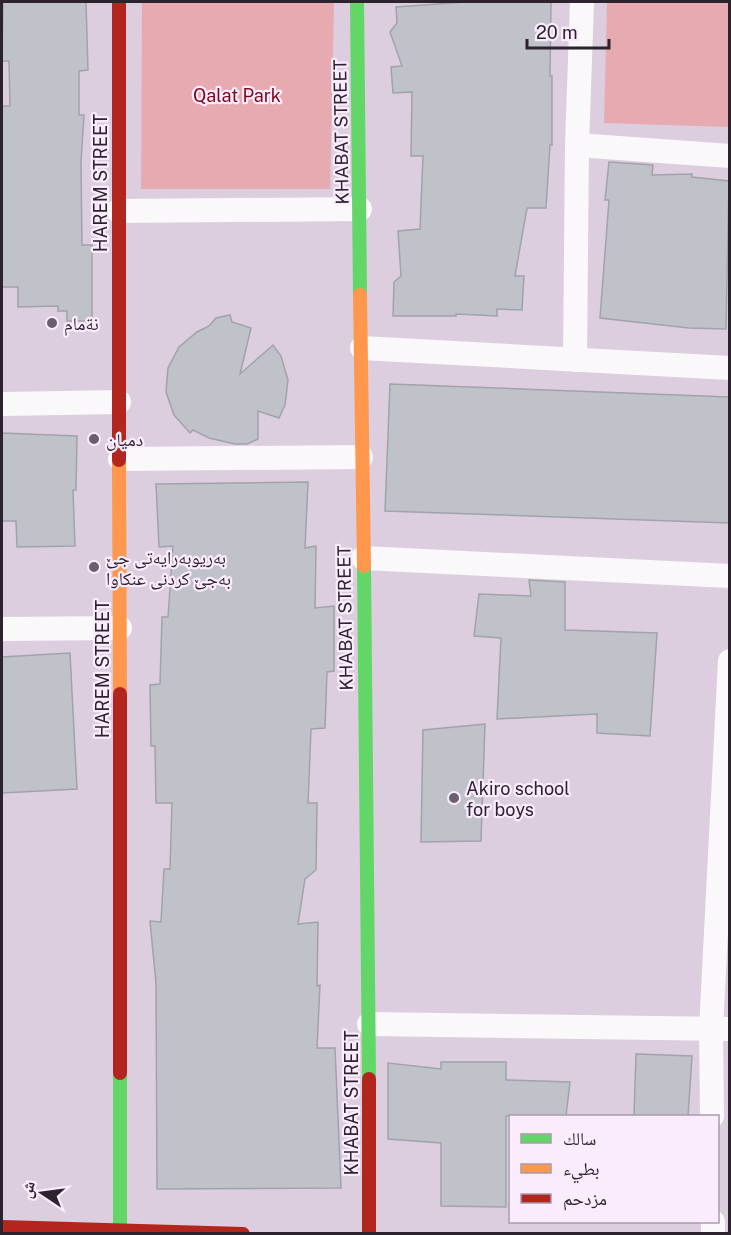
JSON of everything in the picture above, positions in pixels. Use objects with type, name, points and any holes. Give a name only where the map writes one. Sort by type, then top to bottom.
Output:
[{"type":"street","name":"HAREM STREET","points":[[119,2],[120,1229]]},
{"type":"street","name":"KHABAT STREET","points":[[357,2],[369,1024],[369,1233]]},
{"type":"street","points":[[575,360],[582,2]]},
{"type":"street","points":[[578,145],[729,156]]},
{"type":"street","points":[[118,211],[360,209]]},
{"type":"street","points":[[362,348],[729,368]]},
{"type":"street","points":[[2,404],[120,402]]},
{"type":"street","points":[[120,459],[361,457]]},
{"type":"street","points":[[363,558],[729,576]]},
{"type":"street","points":[[2,629],[120,628]]},
{"type":"street","points":[[712,1115],[720,1029],[729,661]]},
{"type":"street","points":[[369,1024],[720,1029]]},
{"type":"street","points":[[2,1227],[243,1233]]},
{"type":"green space","name":"Qalat Park","points":[[142,2],[334,2],[330,189],[141,189]]},
{"type":"green space","points":[[607,2],[729,2],[729,127],[604,123]]},
{"type":"building","points":[[3,2],[86,2],[88,70],[79,71],[79,115],[84,115],[81,162],[82,245],[92,245],[92,321],[67,321],[67,311],[58,311],[58,306],[18,307],[18,287],[2,287],[2,106],[10,106],[9,61],[2,61]]},
{"type":"building","points":[[465,2],[551,2],[552,145],[550,145],[546,208],[527,208],[515,276],[524,276],[522,310],[497,309],[497,316],[456,314],[456,316],[393,316],[394,282],[401,276],[398,231],[420,229],[423,156],[411,156],[412,92],[393,93],[391,67],[402,66],[390,32],[397,23],[396,7]]},
{"type":"building","points":[[609,162],[653,165],[652,175],[692,174],[692,177],[729,181],[726,329],[689,328],[600,318],[609,200],[605,200]]},
{"type":"building","points":[[230,315],[232,322],[251,328],[240,374],[273,345],[281,356],[288,380],[285,405],[279,418],[258,411],[258,439],[247,444],[235,444],[209,438],[193,430],[190,433],[174,415],[166,392],[168,368],[179,347],[197,332],[209,326],[216,318]]},
{"type":"building","points":[[390,384],[729,397],[729,523],[385,511]]},
{"type":"building","points":[[2,433],[77,436],[76,490],[73,490],[75,546],[17,547],[16,521],[2,521]]},
{"type":"building","points":[[308,482],[305,548],[316,546],[315,608],[334,606],[334,671],[327,672],[325,728],[311,729],[308,803],[317,803],[316,870],[305,879],[298,924],[318,922],[317,986],[320,985],[317,1048],[335,1048],[341,1188],[157,1189],[156,983],[150,921],[161,922],[164,869],[170,869],[172,803],[156,803],[155,746],[151,746],[150,685],[160,684],[162,617],[168,617],[173,546],[159,547],[156,484]]},
{"type":"building","points":[[529,580],[565,582],[565,630],[657,633],[650,736],[597,733],[597,714],[497,719],[501,638],[474,636],[479,594],[531,596]]},
{"type":"building","points":[[70,653],[77,789],[2,793],[2,657]]},
{"type":"building","name":"Akiro school for boys","points":[[485,724],[481,841],[421,842],[423,730]]},
{"type":"building","points":[[636,1054],[692,1056],[688,1115],[634,1115]]},
{"type":"building","points":[[441,1062],[506,1062],[506,1080],[570,1082],[566,1115],[506,1116],[506,1207],[441,1206],[441,1143],[388,1139],[388,1063],[441,1069]]},
{"type":"traffic: fast","points":[[357,2],[360,295]]},
{"type":"traffic: fast","points":[[364,566],[369,1079]]},
{"type":"traffic: fast","points":[[120,1073],[120,1229]]},
{"type":"traffic: slow","points":[[360,295],[364,566]]},
{"type":"traffic: slow","points":[[119,460],[120,694]]},
{"type":"traffic: jam","points":[[119,2],[119,460]]},
{"type":"traffic: jam","points":[[120,694],[120,1073]]},
{"type":"traffic: jam","points":[[369,1079],[369,1234]]},
{"type":"traffic: jam","points":[[2,1227],[243,1234]]},
{"type":"place","name":"نةمام","points":[[52,323]]},
{"type":"place","name":"دميان","points":[[94,439]]},
{"type":"place","name":"بەریوبەرایەتی جێ بەجێ کردنی عنکاوا","points":[[94,567]]},
{"type":"place","name":"Akiro school for boys","points":[[454,798]]}]
